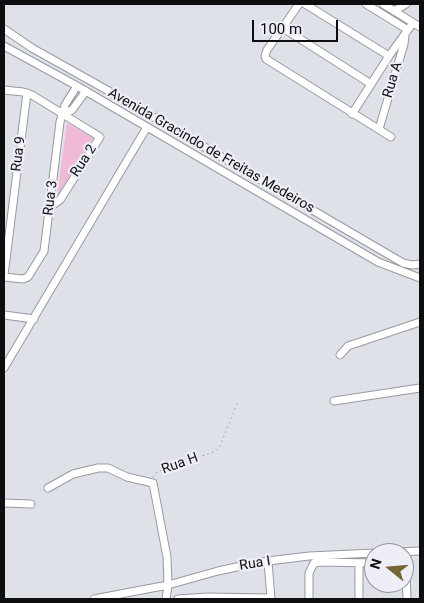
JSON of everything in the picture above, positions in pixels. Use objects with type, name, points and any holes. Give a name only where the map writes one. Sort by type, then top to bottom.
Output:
[{"type":"street","points":[[299,4],[265,54],[266,59],[391,137]]},
{"type":"street","points":[[305,4],[389,56]]},
{"type":"street","points":[[366,4],[407,32],[413,23]]},
{"type":"street","points":[[383,4],[420,27]]},
{"type":"street","points":[[394,11],[406,4]]},
{"type":"street","points":[[283,28],[371,84]]},
{"type":"street","name":"Avenida Gracindo de Freitas Medeiros","points":[[4,29],[32,48],[404,264],[420,264]]},
{"type":"street","name":"Rua A","points":[[352,114],[389,56],[407,32]]},
{"type":"street","name":"Rua A","points":[[379,130],[407,32]]},
{"type":"street","name":"Avenida Gracindo de Freitas Medeiros","points":[[4,46],[78,86],[378,262],[420,278]]},
{"type":"street","name":"Rua 3","points":[[4,276],[28,278],[44,251],[60,122],[65,105],[78,86]]},
{"type":"street","points":[[4,90],[27,93],[63,114],[72,110],[86,91]]},
{"type":"street","name":"Rua 9","points":[[4,276],[27,93]]},
{"type":"street","name":"Rua 2","points":[[50,207],[60,200],[100,137],[63,114]]},
{"type":"street","points":[[4,368],[147,127]]},
{"type":"street","points":[[4,315],[34,319]]},
{"type":"street","points":[[340,355],[348,346],[420,322]]},
{"type":"street","points":[[334,401],[420,388]]},
{"type":"street","points":[[48,488],[73,474],[98,468],[108,468],[127,478],[154,483]]},
{"type":"street","name":"Rua H","points":[[154,483],[167,557],[168,585],[166,599]]},
{"type":"street","points":[[4,504],[31,504]]},
{"type":"street","name":"Rua I","points":[[94,599],[168,585],[235,567],[268,561],[325,555],[420,550]]},
{"type":"street","points":[[178,599],[207,597],[271,598],[268,561]]},
{"type":"street","points":[[309,599],[309,573],[314,564],[320,562],[364,562]]},
{"type":"street","points":[[358,599],[359,562]]},
{"type":"path","name":"Rua H","points":[[154,483],[154,475],[157,472],[216,451],[220,446],[238,401]]},
{"type":"shaded area","points":[[67,123],[93,138],[57,197]]}]
